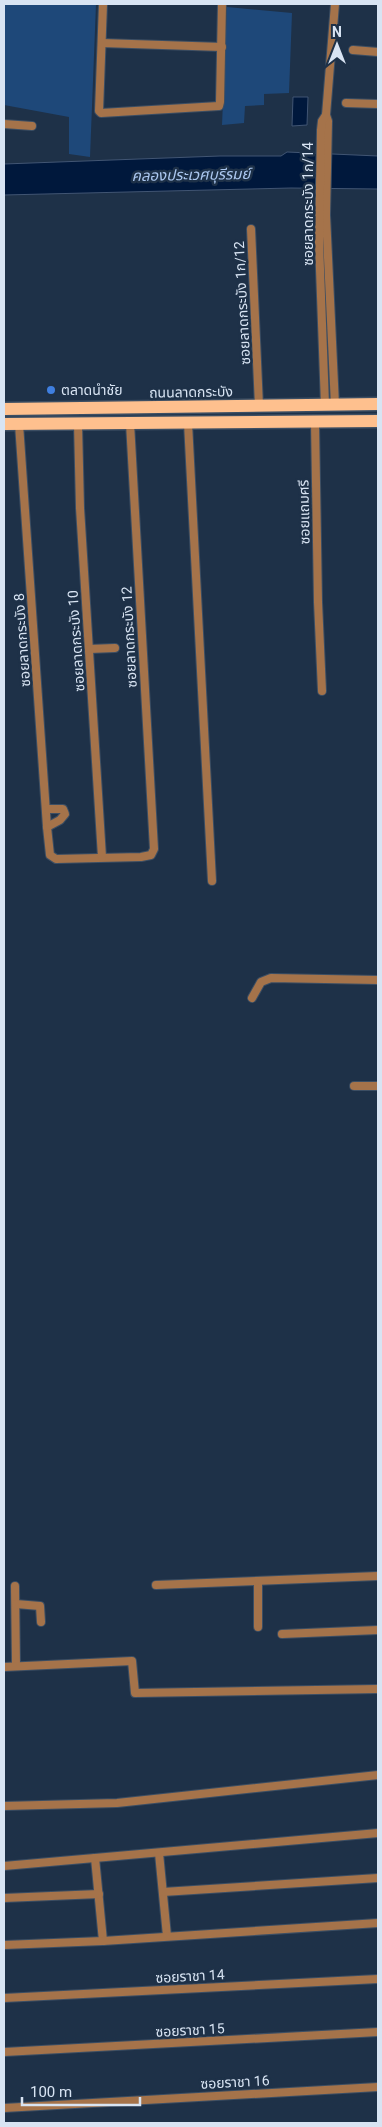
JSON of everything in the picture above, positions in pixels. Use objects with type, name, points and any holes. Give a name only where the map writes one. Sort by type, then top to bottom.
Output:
[{"type":"main road","name":"ถนนลาดกระบัง","points":[[4,409],[378,404]]},
{"type":"main road","points":[[325,422],[330,405]]},
{"type":"main road","points":[[4,424],[378,421]]},
{"type":"street","points":[[103,4],[99,111],[101,113],[219,106],[222,4]]},
{"type":"street","name":"ซอยลาดกระบัง 1ก/14","points":[[330,405],[321,320],[325,130],[328,121],[326,115],[335,4]]},
{"type":"street","points":[[102,44],[222,47]]},
{"type":"street","points":[[353,50],[378,52]]},
{"type":"street","points":[[346,103],[378,104]]},
{"type":"street","points":[[4,124],[32,126]]},
{"type":"street","name":"ซอยลาดกระบัง 1ก/12","points":[[251,229],[259,406]]},
{"type":"street","points":[[324,242],[331,320],[330,405]]},
{"type":"street","points":[[321,320],[331,320]]},
{"type":"street","name":"ซอยแถมศรี","points":[[322,691],[318,602],[325,422]]},
{"type":"street","name":"ซอยลาดกระบัง 12","points":[[102,858],[141,857],[150,854],[154,849],[130,423]]},
{"type":"street","points":[[188,423],[212,881]]},
{"type":"street","name":"ซอยลาดกระบัง 8","points":[[19,424],[50,854],[56,859],[102,858]]},
{"type":"street","name":"ซอยลาดกระบัง 10","points":[[78,424],[80,508],[102,858]]},
{"type":"street","points":[[89,649],[114,648]]},
{"type":"street","points":[[46,809],[63,809],[65,814],[60,820],[47,826]]},
{"type":"street","points":[[252,998],[260,982],[271,978],[378,980]]},
{"type":"street","points":[[354,1086],[378,1086]]},
{"type":"street","points":[[156,1585],[378,1576]]},
{"type":"street","points":[[258,1581],[258,1627]]},
{"type":"street","points":[[15,1586],[16,1666]]},
{"type":"street","points":[[16,1604],[40,1606],[41,1622]]},
{"type":"street","points":[[282,1634],[378,1630]]},
{"type":"street","points":[[4,1667],[132,1661],[136,1692],[378,1689]]},
{"type":"street","points":[[4,1806],[117,1803],[378,1775]]},
{"type":"street","points":[[4,1866],[378,1833]]},
{"type":"street","points":[[159,1853],[167,1936]]},
{"type":"street","points":[[95,1858],[103,1941]]},
{"type":"street","points":[[163,1892],[378,1878]]},
{"type":"street","points":[[4,1898],[99,1894]]},
{"type":"street","points":[[4,1945],[103,1941],[378,1923]]},
{"type":"street","name":"ซอยราชา 14","points":[[4,1998],[378,1979]]},
{"type":"street","name":"ซอยราชา 15","points":[[4,2052],[378,2032]]},
{"type":"street","name":"ซอยราชา 16","points":[[4,2108],[378,2087]]},
{"type":"shaded area","points":[[4,4],[96,4],[90,157],[69,154],[69,117],[4,105]]},
{"type":"shaded area","points":[[227,7],[292,13],[289,93],[264,94],[264,105],[245,106],[244,123],[222,125]]},
{"type":"water","points":[[293,97],[308,97],[307,125],[292,126]]},
{"type":"water","name":"คลองประเวศบุรีรมย์","points":[[287,152],[378,156],[378,189],[291,188],[4,195],[4,164],[220,156],[281,156]]},
{"type":"place","name":"ตลาดนำชัย","points":[[51,390]]}]
